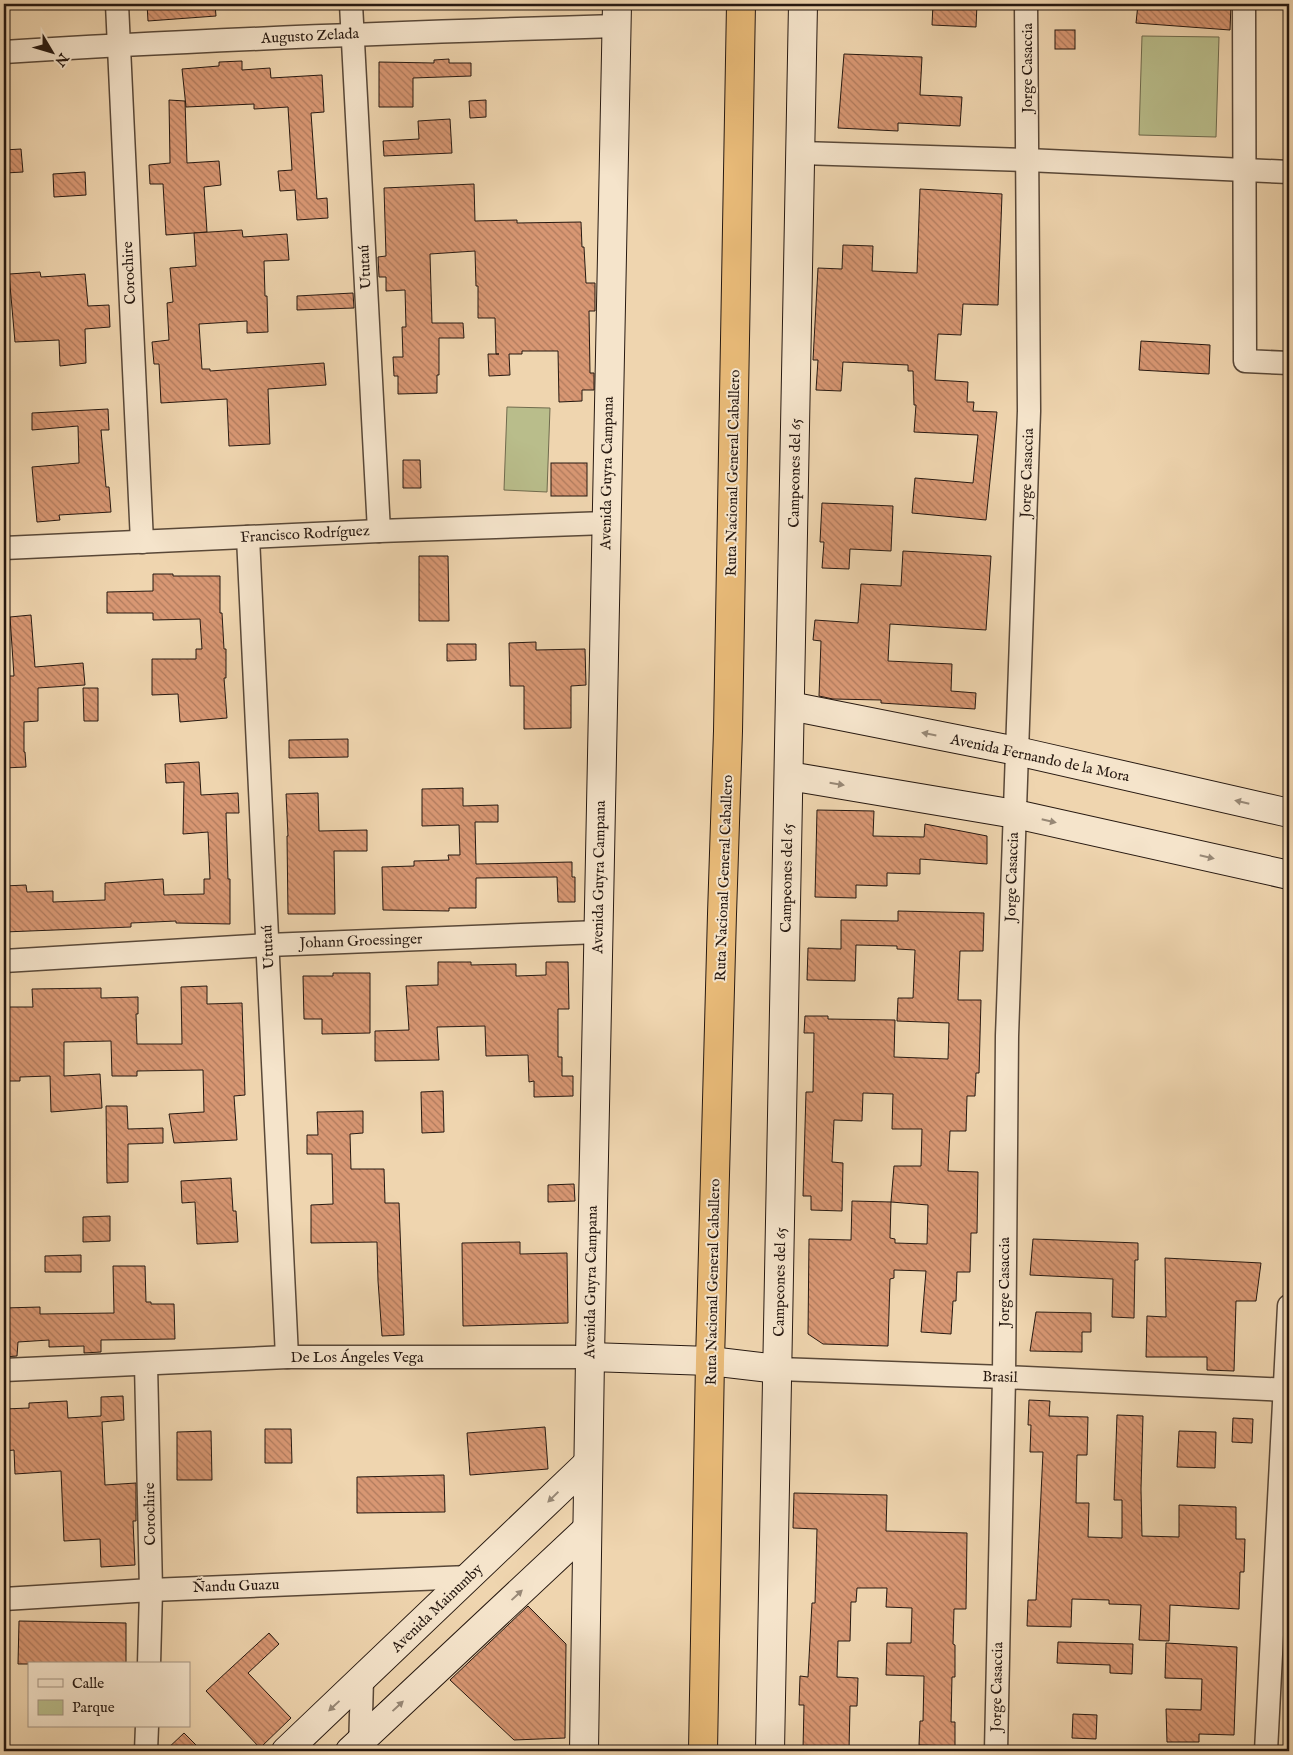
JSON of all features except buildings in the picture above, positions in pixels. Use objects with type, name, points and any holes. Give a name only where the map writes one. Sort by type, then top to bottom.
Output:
[{"type":"highway","name":"Ruta Nacional General Caballero","points":[[703,1751],[710,1362],[722,905],[729,721],[741,4]]},
{"type":"street","name":"Corochire","points":[[117,4],[142,542]]},
{"type":"street","name":"Ututaú","points":[[351,4],[379,531]]},
{"type":"street","name":"Campeones del 65","points":[[770,1751],[803,4]]},
{"type":"street","name":"Jorge Casaccia","points":[[996,1751],[1004,1376],[1006,1036],[1029,411],[1026,4]]},
{"type":"street","points":[[1244,4],[1245,362],[1289,363]]},
{"type":"street","name":"Augusto Zelada","points":[[4,52],[119,44],[352,34],[616,15]]},
{"type":"street","name":"Avenida Guyra Campana","points":[[584,1751],[616,15]]},
{"type":"street","points":[[801,153],[1027,160],[1289,172]]},
{"type":"street","name":"Francisco Rodríguez","points":[[4,548],[379,531],[606,524]]},
{"type":"street","name":"Ututaú","points":[[248,537],[287,1357]]},
{"type":"street","name":"Avenida Fernando de la Mora","points":[[790,706],[1017,751],[1289,813]]},
{"type":"street","points":[[789,776],[1015,814],[1289,875]]},
{"type":"street","name":"Johann Groessinger","points":[[4,961],[268,945],[598,932]]},
{"type":"street","points":[[1266,1751],[1287,1390],[1289,1306]]},
{"type":"street","name":"De Los Ángeles Vega","points":[[4,1370],[287,1357],[590,1357],[710,1362]]},
{"type":"street","name":"Brasil","points":[[710,1362],[778,1369],[1004,1376],[1287,1390]]},
{"type":"street","name":"Corochire","points":[[146,1364],[152,1590],[149,1662]]},
{"type":"street","name":"Avenida Mainumby","points":[[286,1751],[588,1464]]},
{"type":"street","points":[[357,1748],[587,1529]]},
{"type":"street","name":"Ñandu Guazu","points":[[4,1599],[152,1590],[469,1577]]},
{"type":"street","points":[[357,1748],[362,1679]]},
{"type":"street","points":[[146,1751],[147,1728]]},
{"type":"green space","points":[[1142,36],[1219,37],[1216,137],[1139,135]]},
{"type":"green space","points":[[507,407],[550,408],[547,492],[504,490]]}]
